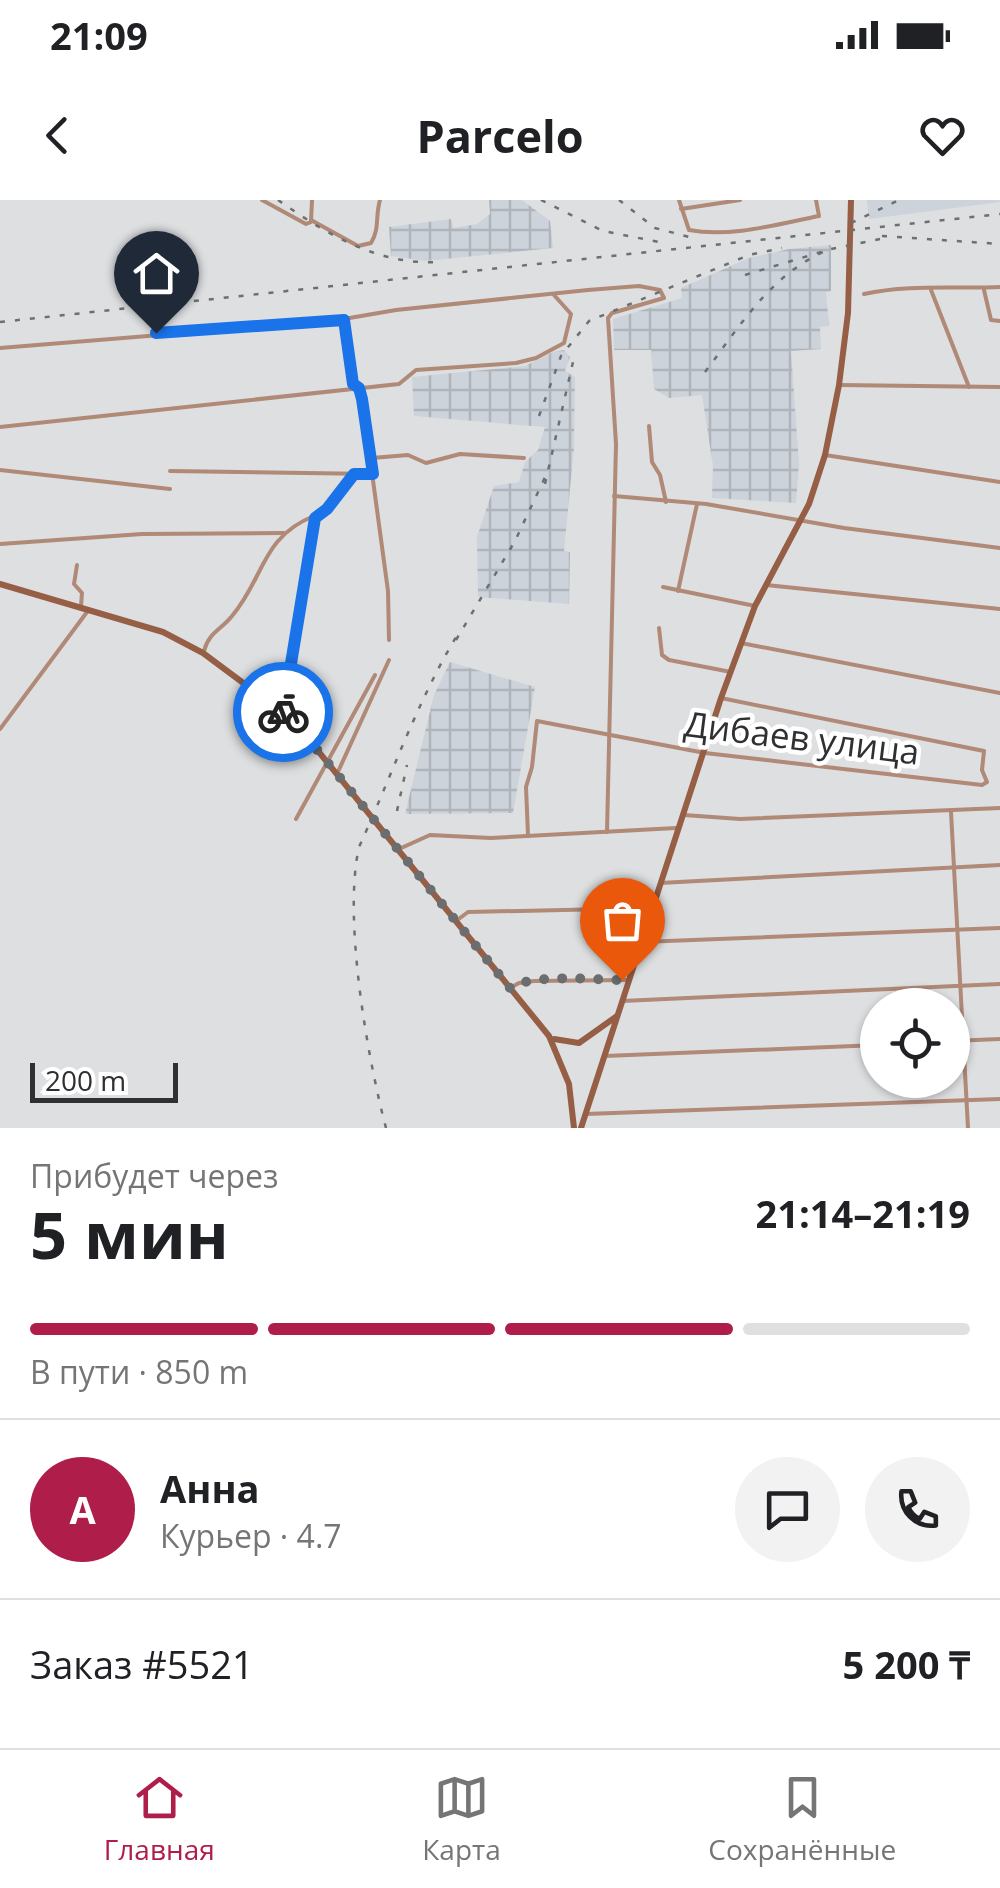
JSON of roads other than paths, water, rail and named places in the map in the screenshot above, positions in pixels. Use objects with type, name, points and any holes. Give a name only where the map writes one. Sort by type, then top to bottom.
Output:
[{"type":"main road","points":[[577,1128],[586,1114],[741,643],[755,606],[816,488],[839,385],[852,258],[851,200]]},
{"type":"main road","points":[[0,584],[163,632],[203,653],[250,688],[314,746],[549,1036],[568,1082],[577,1128]]},
{"type":"main road","points":[[549,1036],[564,1043],[579,1042],[618,1016]]},
{"type":"street","points":[[262,200],[358,246],[371,244],[380,229],[380,200]]},
{"type":"street","points":[[308,222],[312,200]]},
{"type":"street","points":[[678,200],[689,230],[719,232],[818,216],[816,200]]},
{"type":"street","points":[[681,209],[740,200]]},
{"type":"street","points":[[0,348],[344,320],[396,310],[629,287],[660,290],[664,298],[612,313],[608,327],[616,444],[608,832]]},
{"type":"street","points":[[864,294],[898,287],[1000,287]]},
{"type":"street","points":[[984,288],[991,320],[1000,322]]},
{"type":"street","points":[[931,290],[969,387]]},
{"type":"street","points":[[0,427],[399,384],[416,370],[516,363],[560,347],[566,339],[570,314],[554,295]]},
{"type":"street","points":[[344,320],[373,474],[388,591],[389,640]]},
{"type":"street","points":[[839,385],[1000,387]]},
{"type":"street","points":[[649,426],[652,462],[660,475],[666,502]]},
{"type":"street","points":[[370,458],[408,455],[426,463],[460,454],[524,458]]},
{"type":"street","points":[[825,454],[1000,482]]},
{"type":"street","points":[[0,470],[170,489]]},
{"type":"street","points":[[170,471],[373,474]]},
{"type":"street","points":[[203,653],[216,628],[230,620],[270,548],[299,522],[327,509],[354,474]]},
{"type":"street","points":[[614,496],[697,504],[1000,548]]},
{"type":"street","points":[[678,590],[697,504]]},
{"type":"street","points":[[282,719],[318,514]]},
{"type":"street","points":[[0,544],[87,536],[284,533]]},
{"type":"street","points":[[0,729],[85,607],[82,593],[74,584],[77,565]]},
{"type":"street","points":[[766,585],[1000,609]]},
{"type":"street","points":[[663,587],[755,606]]},
{"type":"street","name":"Дибаев улица","points":[[659,628],[662,655],[670,660],[731,672]]},
{"type":"street","points":[[741,643],[1000,693]]},
{"type":"street","points":[[337,774],[389,660]]},
{"type":"street","points":[[296,818],[375,676]]},
{"type":"street","name":"Дибаев улица","points":[[528,835],[526,787],[537,721],[705,753],[873,774],[982,785],[987,782],[982,770],[984,750],[721,698]]},
{"type":"street","points":[[684,815],[740,819],[1000,808]]},
{"type":"street","points":[[951,812],[961,986]]},
{"type":"street","points":[[399,849],[430,835],[491,838],[679,828]]},
{"type":"street","points":[[660,884],[1000,865]]},
{"type":"street","points":[[456,920],[468,912],[652,908]]},
{"type":"street","points":[[641,942],[1000,928]]},
{"type":"street","points":[[510,988],[534,981],[628,980]]},
{"type":"street","points":[[622,1002],[1000,984]]},
{"type":"street","points":[[970,1041],[1000,1039]]},
{"type":"street","points":[[605,1056],[860,1047]]},
{"type":"street","points":[[586,1114],[1000,1098]]},
{"type":"street","points":[[966,1099],[968,1128]]},
{"type":"railway","points":[[278,200],[355,246],[397,259],[442,262]]},
{"type":"railway","points":[[541,200],[603,231],[659,242]]},
{"type":"railway","points":[[619,200],[655,228],[697,239]]},
{"type":"railway","points":[[851,223],[899,200]]},
{"type":"railway","points":[[0,322],[1000,214]]},
{"type":"railway","points":[[882,236],[1000,244]]},
{"type":"railway","points":[[745,275],[880,239]]},
{"type":"railway","points":[[539,416],[561,356],[589,321],[749,255],[782,248]]},
{"type":"railway","points":[[705,372],[771,289],[823,252]]},
{"type":"railway","points":[[545,484],[573,362]]},
{"type":"railway","points":[[456,640],[515,541],[547,473]]},
{"type":"railway","points":[[386,1128],[359,987],[354,911],[359,847],[419,708],[461,629]]},
{"type":"railway","points":[[397,811],[407,765]]}]
